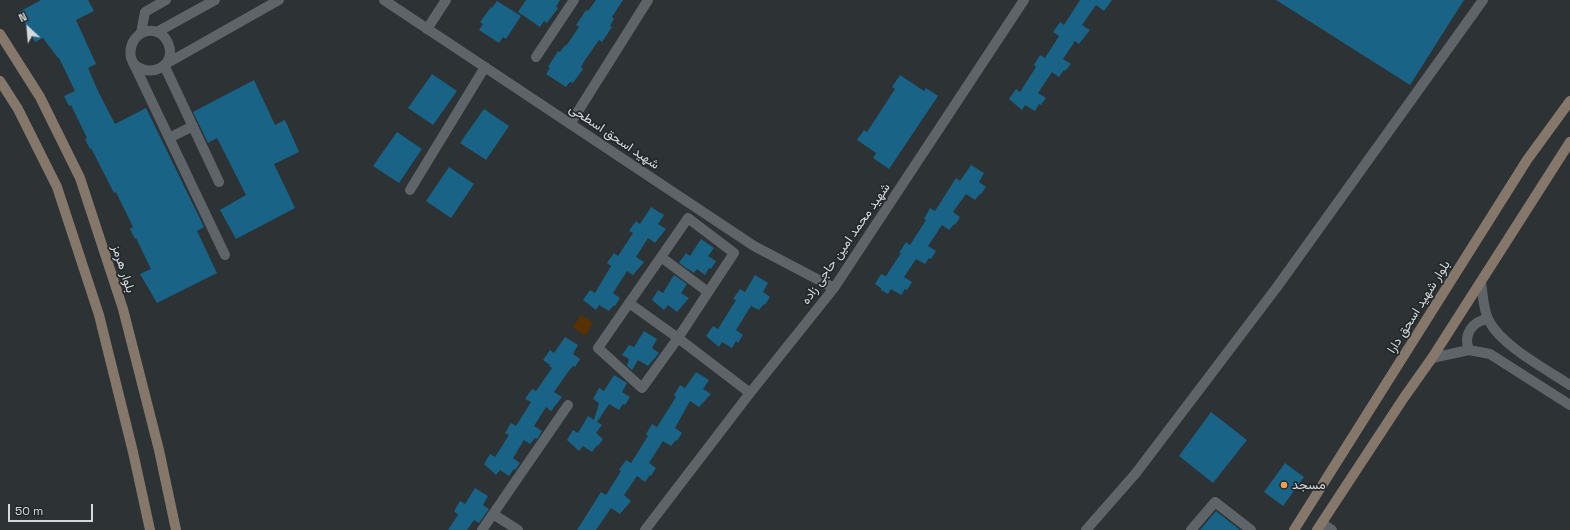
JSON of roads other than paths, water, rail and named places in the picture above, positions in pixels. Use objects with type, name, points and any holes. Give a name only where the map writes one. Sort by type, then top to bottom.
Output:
[{"type":"main road","name":"بلوار هرمز","points":[[0,34],[40,97],[80,178],[123,310],[159,450],[176,530]]},
{"type":"main road","points":[[0,81],[18,109],[57,186],[99,315],[133,452],[150,530]]},
{"type":"main road","name":"بلوار شهید اسحق دارا","points":[[1294,530],[1527,160],[1570,101]]},
{"type":"main road","points":[[1319,527],[1403,398],[1432,358],[1570,142]]},
{"type":"street","points":[[141,33],[145,12],[166,0]]},
{"type":"street","points":[[157,32],[215,0]]},
{"type":"street","points":[[133,63],[137,67],[148,71],[159,69],[280,0]]},
{"type":"street","name":"شهید اسحق اسطحی","points":[[384,0],[754,246],[834,288]]},
{"type":"street","points":[[427,29],[446,0]]},
{"type":"street","points":[[536,57],[574,0]]},
{"type":"street","points":[[570,124],[648,0]]},
{"type":"street","name":"شهید محمد امین حاجی زاده","points":[[646,530],[750,393],[834,288],[1024,0]]},
{"type":"street","points":[[1086,530],[1136,473],[1277,287],[1483,0]]},
{"type":"street","points":[[164,65],[167,61],[170,50],[166,39],[157,32],[152,31],[141,33],[136,36],[130,46],[133,63],[225,255]]},
{"type":"street","points":[[164,65],[220,182]]},
{"type":"street","points":[[410,190],[485,67]]},
{"type":"street","points":[[169,138],[193,126]]},
{"type":"street","points":[[688,218],[734,253],[708,292],[678,338],[642,388],[598,348],[688,218]]},
{"type":"street","points":[[661,257],[708,292]]},
{"type":"street","points":[[1481,282],[1490,323],[1506,342],[1570,385]]},
{"type":"street","points":[[629,303],[750,393]]},
{"type":"street","points":[[1472,350],[1471,341],[1474,332],[1490,323]]},
{"type":"street","points":[[1432,358],[1472,350],[1490,354],[1570,405]]},
{"type":"street","points":[[482,530],[568,405]]},
{"type":"street","points":[[1191,530],[1216,502],[1251,530]]},
{"type":"street","points":[[493,514],[518,530]]},
{"type":"street","points":[[1319,527],[1332,530]]},
{"type":"place","name":"مسجد","points":[[1284,485]]}]
